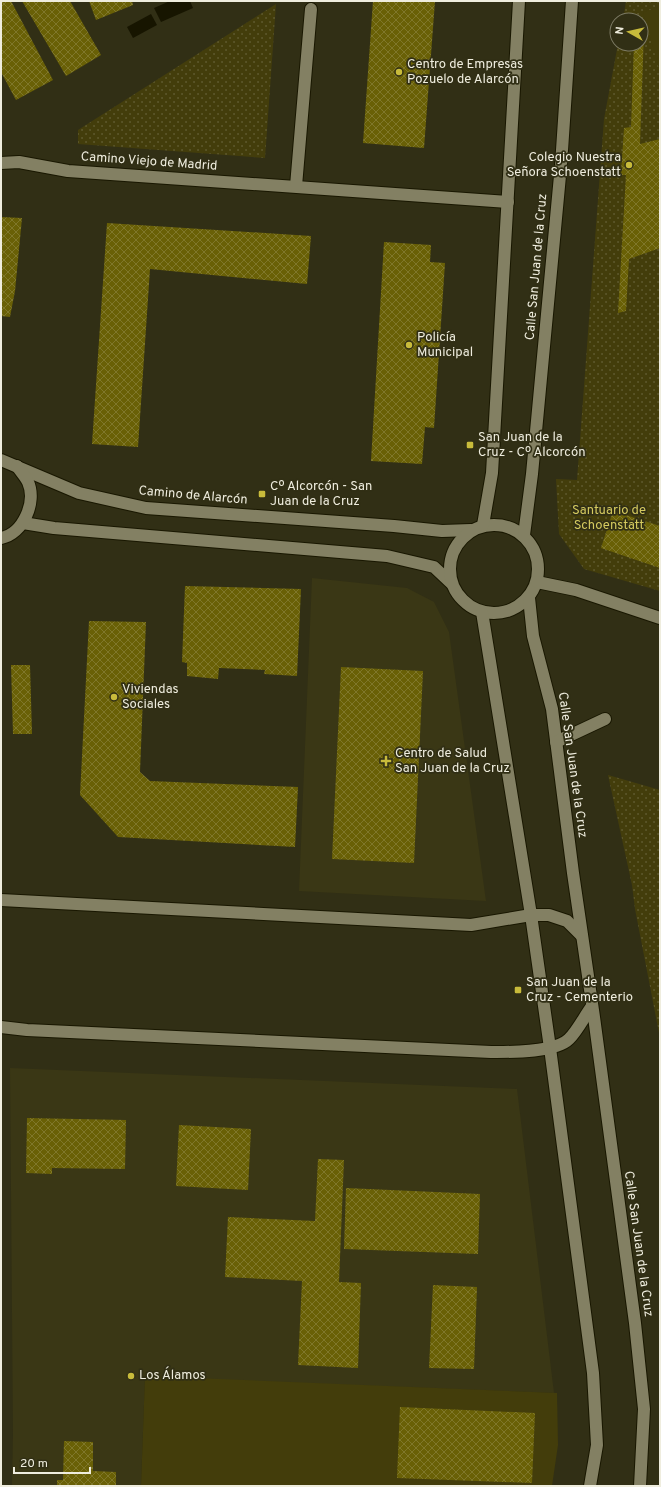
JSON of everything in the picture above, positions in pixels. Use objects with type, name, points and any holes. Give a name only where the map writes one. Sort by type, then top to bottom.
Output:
[{"type":"street","points":[[483,525],[492,473],[519,1]]},
{"type":"street","name":"Calle San Juan de la Cruz","points":[[524,535],[533,466],[560,173],[572,1]]},
{"type":"street","points":[[296,186],[311,9]]},
{"type":"street","name":"Camino Viejo de Madrid","points":[[1,163],[20,162],[68,171],[508,202]]},
{"type":"street","name":"Camino de Alarcón","points":[[1,460],[16,465],[78,493],[146,508],[371,524],[442,531],[471,530]]},
{"type":"street","points":[[3,539],[23,523],[31,503],[28,482],[16,465]]},
{"type":"street","points":[[23,523],[54,528],[388,556],[434,567],[451,583],[463,602],[482,612],[507,612],[528,598],[537,582],[538,557],[524,535],[505,525],[483,525],[471,530],[452,553],[451,583]]},
{"type":"street","points":[[537,582],[576,590],[660,618]]},
{"type":"street","name":"Calle San Juan de la Cruz","points":[[528,598],[534,636],[552,709],[635,1323],[644,1409],[643,1485]]},
{"type":"street","points":[[482,612],[531,915],[593,1373],[596,1445],[590,1486]]},
{"type":"street","points":[[556,742],[605,719]]},
{"type":"street","points":[[1,900],[471,925],[531,915],[549,915],[567,921],[582,936]]},
{"type":"street","points":[[1,1027],[27,1030],[491,1052],[520,1052],[550,1048],[568,1040],[592,1006]]},
{"type":"shaded area","points":[[170,1],[190,1],[193,8],[161,22],[154,8]]},
{"type":"shaded area","points":[[151,14],[157,25],[133,38],[127,27]]},
{"type":"shaded area","name":"Centro de Salud San Juan de la Cruz","points":[[312,578],[407,588],[434,602],[449,632],[486,901],[299,891]]},
{"type":"shaded area","points":[[10,1068],[517,1089],[554,1393],[145,1377],[141,1486],[12,1486],[13,1434]]},
{"type":"green space","name":"Santuario de Schoenstatt","points":[[626,1],[660,1],[660,591],[584,569],[559,534],[556,479],[577,480],[604,119],[617,52],[649,52],[649,12],[624,12]]},
{"type":"green space","points":[[276,4],[265,158],[78,144],[78,130]]},
{"type":"green space","points":[[660,7],[660,72],[649,33],[649,12],[643,12]]},
{"type":"green space","points":[[608,775],[660,790],[660,1038],[635,909],[632,885]]},
{"type":"green space","points":[[145,1376],[557,1393],[558,1445],[552,1486],[141,1486]]},
{"type":"building","points":[[1,1],[11,1],[53,80],[16,100],[1,72]]},
{"type":"building","points":[[22,1],[70,1],[101,55],[66,76]]},
{"type":"building","points":[[89,1],[132,1],[133,5],[96,20]]},
{"type":"building","name":"Centro de Empresas Pozuelo de Alarcón","points":[[373,1],[435,1],[424,148],[363,143]]},
{"type":"building","points":[[634,52],[643,52],[640,144],[660,139],[660,248],[629,259],[626,311],[618,313],[626,175],[621,175],[624,128],[631,127]]},
{"type":"building","points":[[1,217],[22,218],[15,291],[10,317],[1,316]]},
{"type":"building","points":[[107,223],[311,236],[307,284],[150,269],[138,447],[92,444]]},
{"type":"building","name":"Policía Municipal","points":[[384,242],[431,245],[430,262],[445,263],[434,428],[425,427],[422,464],[371,461]]},
{"type":"building","points":[[613,511],[660,526],[660,568],[601,548]]},
{"type":"building","points":[[185,586],[301,589],[297,676],[264,674],[265,670],[219,668],[218,679],[187,676],[187,663],[182,662]]},
{"type":"building","name":"Viviendas Sociales","points":[[89,621],[146,622],[140,772],[150,781],[298,787],[295,847],[118,837],[80,795]]},
{"type":"building","points":[[11,665],[30,665],[32,734],[13,734]]},
{"type":"building","points":[[341,667],[423,671],[414,863],[332,859]]},
{"type":"building","points":[[27,1118],[126,1120],[125,1169],[52,1168],[52,1174],[26,1173]]},
{"type":"building","points":[[179,1125],[251,1129],[248,1190],[176,1186]]},
{"type":"building","points":[[318,1159],[344,1160],[339,1282],[361,1283],[358,1368],[298,1365],[302,1281],[225,1277],[228,1217],[315,1221]]},
{"type":"building","points":[[346,1188],[480,1194],[478,1254],[344,1249]]},
{"type":"building","points":[[433,1285],[477,1287],[474,1369],[429,1368]]},
{"type":"building","points":[[400,1407],[535,1413],[532,1483],[397,1478]]},
{"type":"building","points":[[64,1441],[93,1442],[93,1471],[116,1472],[116,1486],[57,1486],[57,1480],[63,1480]]},
{"type":"place","name":"Centro de Empresas Pozuelo de Alarcón","points":[[399,72]]},
{"type":"place","name":"Colegio Nuestra Señora Schoenstatt","points":[[629,165]]},
{"type":"place","name":"Policía Municipal","points":[[409,345]]},
{"type":"place","name":"San Juan de la Cruz - Cº Alcorcón","points":[[470,445]]},
{"type":"place","name":"Cº Alcorcón - San Juan de la Cruz","points":[[262,494]]},
{"type":"place","name":"Viviendas Sociales","points":[[114,697]]},
{"type":"place","name":"Centro de Salud San Juan de la Cruz","points":[[386,761]]},
{"type":"place","name":"San Juan de la Cruz - Cementerio","points":[[518,990]]},
{"type":"place","name":"Los Álamos","points":[[131,1376]]}]
